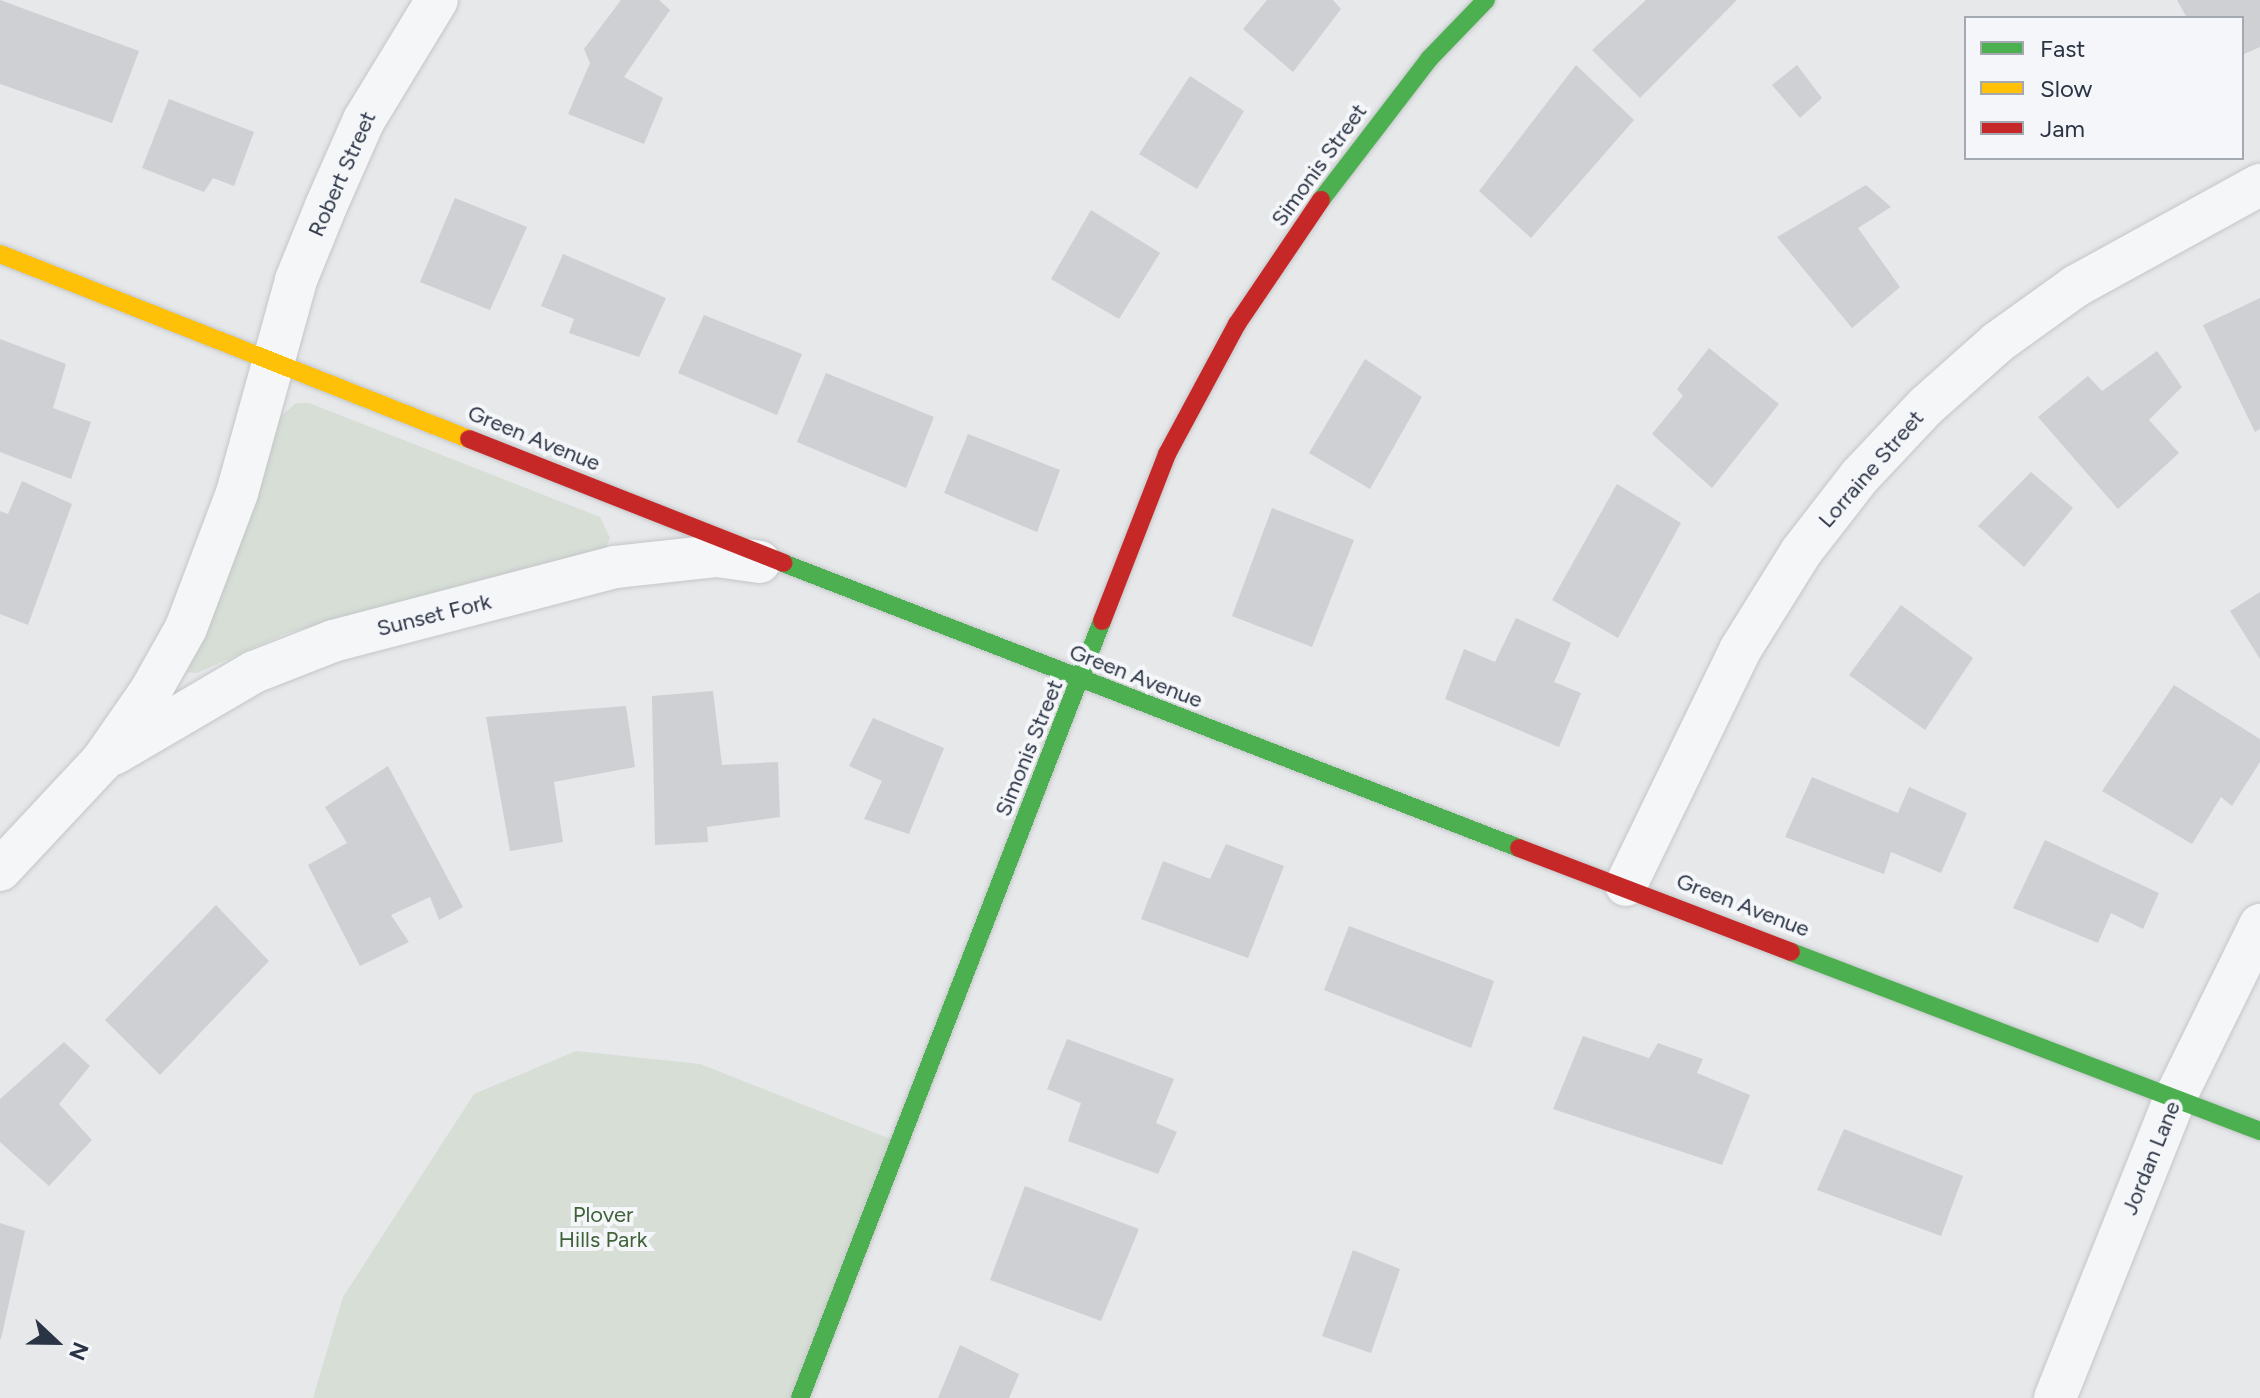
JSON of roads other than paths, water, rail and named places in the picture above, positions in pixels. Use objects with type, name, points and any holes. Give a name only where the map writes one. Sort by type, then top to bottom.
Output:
[{"type":"street","name":"Robert Street","points":[[273,360],[296,280],[364,120],[437,0]]},
{"type":"street","name":"Simonis Street","points":[[800,1398],[1167,454],[1237,324],[1333,182],[1429,59],[1486,0]]},
{"type":"street","name":"Lorraine Street","points":[[1626,885],[1740,650],[1801,552],[1860,476],[1926,406],[2009,334],[2076,286],[2260,185]]},
{"type":"street","name":"Green Avenue","points":[[0,254],[1081,681],[1626,885],[2260,1131]]},
{"type":"street","name":"Sunset Fork","points":[[0,870],[102,761],[150,692],[186,628],[237,493],[273,360]]},
{"type":"street","name":"Sunset Fork","points":[[102,761],[254,672],[333,641],[615,567],[717,556],[791,567]]},
{"type":"street","name":"Jordan Lane","points":[[2055,1398],[2175,1098],[2260,925]]},
{"type":"park label","name":"Plover Hills Park","points":[[603,1226]]}]
